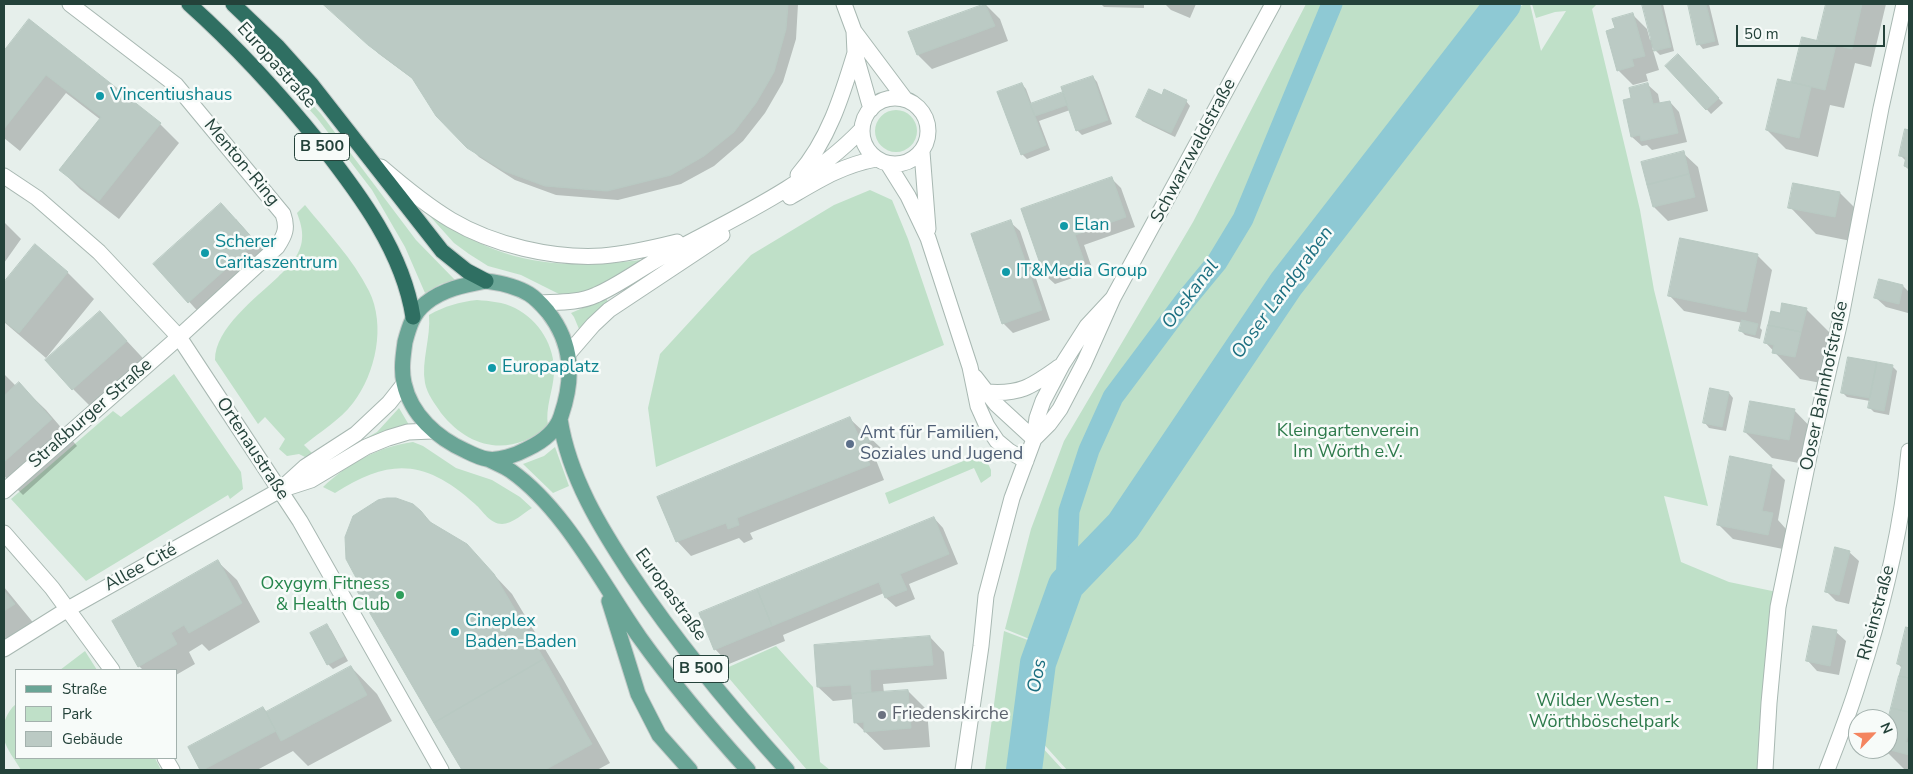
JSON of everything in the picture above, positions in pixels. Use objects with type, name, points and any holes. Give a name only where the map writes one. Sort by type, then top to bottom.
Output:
[{"type":"highway","name":"Europastraße","points":[[189,4],[257,69],[287,103],[348,181],[367,208],[392,252],[405,284],[413,317]]},
{"type":"highway","name":"Europastraße","points":[[233,4],[278,47],[312,85],[442,251],[467,271],[486,281]]},
{"type":"main road","name":"B 500","points":[[488,459],[506,457],[521,452],[539,443],[552,432],[560,419],[566,400],[569,377],[568,354],[559,326],[540,303],[529,294],[517,288],[486,281],[443,292],[426,303],[413,317],[403,356],[404,384],[410,400],[421,418],[433,431],[453,445],[510,470],[535,491],[571,534],[650,652],[748,770]]},
{"type":"main road","name":"Europastraße","points":[[560,419],[569,458],[578,481],[607,537],[622,561],[667,626],[721,695],[787,770]]},
{"type":"main road","points":[[604,583],[638,694],[659,735],[690,770]]},
{"type":"street","name":"Menton-Ring","points":[[70,4],[176,85],[283,214],[287,225],[284,237],[277,247],[179,337]]},
{"type":"street","points":[[844,4],[854,31],[905,99]]},
{"type":"street","name":"Schwarzwaldstraße","points":[[1034,439],[1049,424],[1060,409],[1084,363],[1113,298],[1273,4]]},
{"type":"street","name":"Ooser Bahnhofstraße","points":[[1765,770],[1778,607],[1812,442],[1841,317],[1881,108],[1904,4]]},
{"type":"street","points":[[854,31],[855,53],[871,109]]},
{"type":"street","points":[[786,189],[805,167],[831,123],[855,53]]},
{"type":"street","points":[[928,238],[922,152],[928,138],[927,119],[921,110],[905,99],[883,100],[871,109],[864,122],[862,138],[865,146],[882,162],[908,196],[928,238],[970,367],[978,406],[987,426],[998,441],[1009,451],[1026,461]]},
{"type":"street","points":[[540,303],[562,302],[596,296],[660,258],[786,189],[845,147],[862,129]]},
{"type":"street","points":[[568,354],[593,324],[609,310],[722,234],[856,162],[906,163],[922,152]]},
{"type":"street","points":[[372,160],[410,191],[452,221],[499,242],[550,254],[601,256],[653,248],[703,235]]},
{"type":"street","name":"Ortenaustraße","points":[[4,176],[37,198],[99,252],[179,337],[300,521],[441,770]]},
{"type":"street","name":"Schwarzwaldstraße","points":[[963,770],[981,646],[986,596],[1010,506],[1034,439],[1037,418],[1043,401],[1062,365],[1088,326],[1113,298]]},
{"type":"street","name":"Straßburger Straße","points":[[4,491],[179,337]]},
{"type":"street","points":[[986,392],[1005,393],[1024,390],[1062,365]]},
{"type":"street","points":[[970,367],[996,404],[1034,439]]},
{"type":"street","name":"Allee Cité","points":[[280,490],[305,467],[356,434],[389,403],[404,384]]},
{"type":"street","name":"Allee Cité","points":[[4,649],[68,609],[280,490],[310,480],[366,447],[388,438],[408,432],[433,431]]},
{"type":"street","name":"Rheinstraße","points":[[1827,770],[1859,681],[1879,608],[1895,544],[1909,451]]},
{"type":"street","points":[[4,533],[52,588],[111,669]]},
{"type":"street","points":[[166,759],[172,770]]},
{"type":"green space","points":[[1306,4],[1520,4],[1502,15],[1525,4],[1530,4],[1541,51],[1566,11],[1555,12],[1536,18],[1532,4],[1597,4],[1592,9],[1640,210],[1654,290],[1708,506],[1664,496],[1681,562],[1729,582],[1777,592],[1765,770],[1067,770],[1040,740],[1043,691],[1078,582],[1113,537],[1102,527],[1059,576],[1032,640],[1005,629],[1031,529],[1064,441],[1193,222]]},
{"type":"green space","points":[[269,57],[321,114],[416,240],[455,280],[441,284],[425,293],[405,247],[372,190],[317,118],[265,61]]},
{"type":"green space","points":[[900,110],[908,113],[914,119],[917,131],[914,143],[908,149],[892,152],[884,149],[878,143],[875,127],[878,119],[884,113]]},
{"type":"green space","points":[[870,190],[892,200],[908,239],[944,345],[656,467],[648,408],[660,354],[751,255],[834,205]]},
{"type":"green space","points":[[305,205],[363,279],[374,304],[377,333],[373,363],[361,391],[342,415],[304,445],[313,454],[305,457],[299,454],[287,456],[279,449],[285,439],[265,417],[258,424],[215,360],[217,348],[229,325],[248,304],[286,269],[297,255],[302,236],[297,213]]},
{"type":"green space","points":[[431,212],[455,230],[480,243],[530,260],[584,264],[641,260],[643,263],[585,293],[559,294],[521,275],[488,266],[469,254],[454,243],[428,214]]},
{"type":"green space","points":[[606,298],[608,302],[579,329],[571,313]]},
{"type":"green space","points":[[477,300],[506,304],[524,313],[544,335],[552,353],[554,373],[547,419],[548,426],[534,436],[520,442],[492,445],[478,442],[465,435],[441,413],[426,387],[424,366],[429,332],[429,315],[452,305]]},
{"type":"green space","points":[[174,374],[241,472],[243,489],[230,499],[228,495],[86,581],[11,499],[113,411],[121,417]]},
{"type":"green space","points":[[399,408],[409,425],[392,429],[341,457],[312,469],[377,432]]},
{"type":"green space","points":[[413,442],[423,446],[456,468],[492,480],[520,497],[532,508],[506,524],[494,522],[457,489],[424,472],[408,468],[374,473],[355,481],[335,493],[323,487],[365,457],[388,447]]},
{"type":"green space","points":[[555,447],[569,486],[553,493],[523,464],[544,456]]},
{"type":"green space","points":[[983,453],[991,470],[991,476],[981,483],[974,468],[889,504],[885,493]]},
{"type":"green space","points":[[1004,631],[1033,642],[1016,770],[985,770]]},
{"type":"green space","points":[[776,646],[813,687],[820,762],[830,770],[807,770],[722,670]]},
{"type":"green space","points":[[85,651],[96,669],[61,669]]},
{"type":"green space","points":[[15,705],[15,759],[156,759],[161,770],[21,770],[7,747],[3,734],[7,715]]},
{"type":"green space","points":[[1040,745],[1063,770],[1039,770]]},
{"type":"building","points":[[323,4],[788,4],[786,29],[774,72],[756,103],[734,132],[704,156],[671,175],[607,191],[545,186],[504,171],[467,148],[436,116],[412,78],[368,45]]},
{"type":"building","points":[[985,4],[995,26],[917,55],[908,32]]},
{"type":"building","points":[[1642,4],[1660,4],[1671,47],[1654,51]]},
{"type":"building","points":[[1688,4],[1706,4],[1715,41],[1697,45]]},
{"type":"building","points":[[1826,4],[1862,4],[1852,49],[1817,41]]},
{"type":"building","points":[[1633,13],[1645,56],[1632,59],[1634,66],[1617,71],[1606,31],[1615,28],[1612,19]]},
{"type":"building","name":"Vincentiushaus","points":[[29,19],[161,123],[99,201],[59,170],[101,117],[46,75],[4,129],[4,51]]},
{"type":"building","points":[[1802,37],[1836,45],[1825,90],[1791,82]]},
{"type":"building","points":[[1678,54],[1719,98],[1706,110],[1665,66]]},
{"type":"building","points":[[1093,76],[1108,120],[1076,131],[1061,87]]},
{"type":"building","points":[[1778,79],[1811,87],[1799,138],[1766,130]]},
{"type":"building","points":[[1022,83],[1046,145],[1021,155],[997,92]]},
{"type":"building","points":[[1648,83],[1653,104],[1670,101],[1678,133],[1641,141],[1640,135],[1631,137],[1623,100],[1631,98],[1629,88]]},
{"type":"building","points":[[1149,89],[1162,95],[1164,89],[1187,100],[1171,133],[1136,117]]},
{"type":"building","points":[[1063,92],[1067,105],[1035,116],[1030,104]]},
{"type":"building","points":[[1905,129],[1909,130],[1909,168],[1904,166],[1906,157],[1899,156]]},
{"type":"building","points":[[1684,151],[1689,174],[1647,185],[1641,162]]},
{"type":"building","points":[[1689,174],[1695,197],[1653,207],[1647,185]]},
{"type":"building","name":"Elan","points":[[1112,177],[1126,217],[1075,235],[1084,261],[1044,275],[1021,209]]},
{"type":"building","points":[[1793,183],[1840,192],[1835,217],[1788,208]]},
{"type":"building","name":"Scherer Caritaszentrum","points":[[221,203],[256,242],[188,303],[153,264]]},
{"type":"building","name":"IT&Media Group","points":[[1011,220],[1042,310],[1002,324],[971,234]]},
{"type":"building","points":[[1680,238],[1758,254],[1746,312],[1668,296]]},
{"type":"building","points":[[35,244],[68,272],[19,333],[4,321],[4,282]]},
{"type":"building","points":[[1879,279],[1903,285],[1899,304],[1874,298]]},
{"type":"building","points":[[1782,303],[1807,308],[1801,332],[1768,325],[1771,311],[1780,313]]},
{"type":"building","points":[[100,311],[127,341],[72,390],[45,360]]},
{"type":"building","points":[[1742,320],[1758,324],[1755,335],[1739,331]]},
{"type":"building","points":[[1768,325],[1801,332],[1795,357],[1772,353],[1774,345],[1764,343]]},
{"type":"building","points":[[1848,357],[1877,362],[1870,398],[1841,393]]},
{"type":"building","points":[[1877,362],[1893,365],[1884,411],[1868,408]]},
{"type":"building","points":[[19,382],[52,419],[4,462],[4,396]]},
{"type":"building","points":[[1710,388],[1729,392],[1722,427],[1703,423]]},
{"type":"building","points":[[1750,401],[1795,409],[1789,440],[1744,432]]},
{"type":"building","points":[[850,417],[858,435],[867,432],[871,441],[862,445],[870,465],[737,518],[739,525],[728,529],[726,523],[676,542],[657,497]]},
{"type":"building","points":[[1730,456],[1772,465],[1762,511],[1773,513],[1768,535],[1717,525]]},
{"type":"building","name":"Cineplex Baden-Baden","points":[[396,498],[413,504],[430,522],[467,544],[494,574],[544,659],[434,723],[357,591],[361,587],[346,559],[345,537],[353,516],[378,500]]},
{"type":"building","points":[[934,517],[949,554],[900,574],[907,590],[885,598],[879,582],[772,626],[757,589]]},
{"type":"building","points":[[1835,547],[1850,551],[1839,595],[1825,592]]},
{"type":"building","points":[[218,560],[242,603],[189,633],[184,625],[171,633],[177,644],[138,667],[112,621]]},
{"type":"building","points":[[757,589],[772,626],[714,650],[699,613]]},
{"type":"building","points":[[4,591],[15,604],[4,611]]},
{"type":"building","points":[[327,624],[344,656],[327,665],[310,633]]},
{"type":"building","points":[[1813,626],[1837,630],[1830,666],[1806,661]]},
{"type":"building","points":[[1906,627],[1909,628],[1909,678],[1899,676],[1902,665],[1897,664]]},
{"type":"building","points":[[930,636],[933,665],[870,670],[871,692],[852,694],[851,685],[817,687],[814,645]]},
{"type":"building","points":[[544,659],[592,744],[545,770],[462,770],[434,723]]},
{"type":"building","points":[[351,666],[367,695],[281,741],[266,712]]},
{"type":"building","points":[[1899,676],[1909,678],[1909,712],[1891,708]]},
{"type":"building","name":"Friedenskirche","points":[[908,690],[911,728],[864,732],[864,722],[854,723],[852,694]]},
{"type":"building","points":[[263,707],[276,731],[200,770],[188,747]]},
{"type":"building","points":[[1898,710],[1909,712],[1909,729],[1906,742],[1909,743],[1909,755],[1898,752]]},
{"type":"waterway","name":"Ooskanal","points":[[1066,585],[1069,511],[1089,450],[1113,397],[1184,302],[1217,262],[1243,219],[1332,4]]},
{"type":"waterway","name":"Ooser Landgraben","points":[[1024,770],[1038,663],[1066,585],[1123,526],[1286,284],[1503,4]]},
{"type":"place","name":"Vincentiushaus","points":[[100,96]]},
{"type":"place","name":"Elan","points":[[1064,226]]},
{"type":"place","name":"Scherer Caritaszentrum","points":[[205,253]]},
{"type":"place","name":"IT&Media Group","points":[[1006,272]]},
{"type":"place","name":"Europaplatz","points":[[492,368]]},
{"type":"place","name":"Amt für Familien, Soziales und Jugend","points":[[850,444]]},
{"type":"place","name":"Oxygym Fitness & Health Club","points":[[400,595]]},
{"type":"place","name":"Cineplex Baden-Baden","points":[[455,632]]},
{"type":"place","name":"Friedenskirche","points":[[882,715]]},
{"type":"park label","name":"Kleingartenverein Im Wörth e.V.","points":[[1348,442]]},
{"type":"park label","name":"Wilder Westen - Wörthböschelpark","points":[[1604,712]]},
{"type":"water label","name":"Oos","points":[[1038,676]]}]
